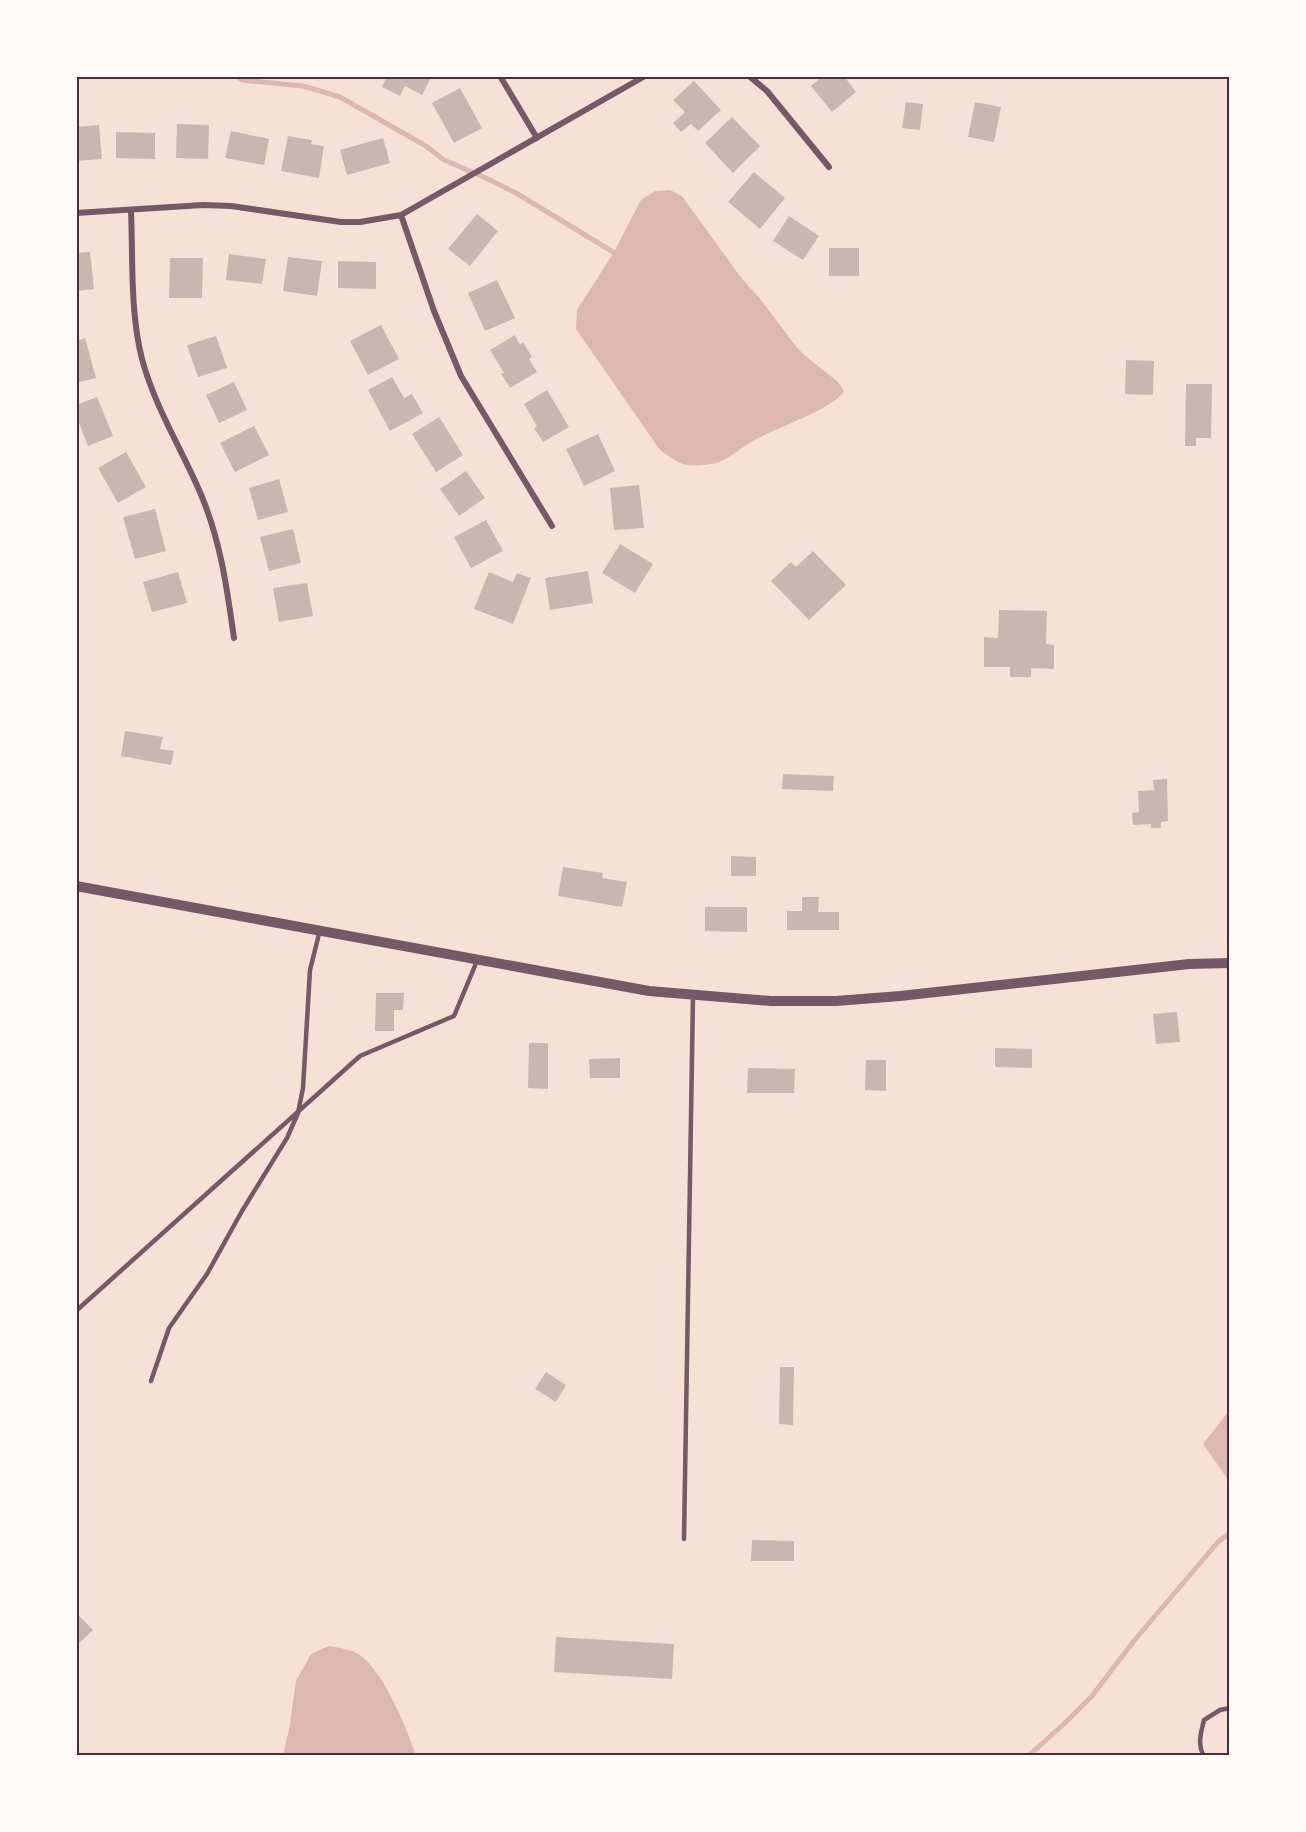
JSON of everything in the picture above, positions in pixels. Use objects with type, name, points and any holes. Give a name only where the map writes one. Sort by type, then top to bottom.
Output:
[{"type":"street","points":[[500,76],[537,138]]},
{"type":"street","points":[[76,213],[203,205],[231,206],[341,222],[360,222],[401,215],[645,76]]},
{"type":"street","points":[[749,76],[767,90],[830,167]]},
{"type":"street","points":[[131,210],[135,313],[142,359],[150,386],[211,521],[224,564],[234,638]]},
{"type":"street","points":[[401,215],[434,311],[461,376],[552,526]]},
{"type":"street","points":[[76,886],[477,961],[649,991],[693,996],[771,1001],[836,1001],[1189,964],[1230,963]]},
{"type":"lane","points":[[151,1381],[168,1328],[207,1274],[287,1138],[298,1113],[303,1088],[310,970],[320,930]]},
{"type":"lane","points":[[76,1311],[360,1056],[454,1016],[477,961]]},
{"type":"lane","points":[[684,1539],[693,996]]},
{"type":"lane","points":[[1204,1755],[1201,1750],[1201,1734],[1204,1720],[1220,1710],[1230,1708]]},
{"type":"shaded area","points":[[670,190],[682,196],[739,275],[803,354],[838,382],[844,391],[829,405],[751,442],[726,458],[716,463],[695,466],[683,464],[660,450],[576,329],[577,310],[614,252],[641,200],[655,191]]},
{"type":"shaded area","points":[[1229,1411],[1229,1481],[1203,1444]]},
{"type":"shaded area","points":[[329,1646],[354,1652],[370,1664],[394,1702],[416,1755],[283,1755],[296,1681],[311,1654]]},
{"type":"building","points":[[387,76],[432,76],[422,95],[405,86],[400,96],[382,87]]},
{"type":"building","points":[[823,76],[844,76],[856,92],[832,112],[811,86]]},
{"type":"building","points":[[694,81],[721,110],[698,131],[691,124],[681,132],[673,123],[685,112],[673,100]]},
{"type":"building","points":[[460,88],[482,128],[454,143],[432,103]]},
{"type":"building","points":[[906,102],[923,104],[920,130],[902,128]]},
{"type":"building","points":[[975,102],[1001,107],[994,142],[968,137]]},
{"type":"building","points":[[732,117],[760,146],[733,173],[705,143]]},
{"type":"building","points":[[177,124],[209,125],[208,159],[176,158]]},
{"type":"building","points":[[99,125],[102,159],[76,161],[76,127]]},
{"type":"building","points":[[231,131],[269,139],[264,165],[225,158]]},
{"type":"building","points":[[116,132],[155,133],[155,159],[116,158]]},
{"type":"building","points":[[288,136],[312,140],[311,144],[324,146],[319,178],[281,171]]},
{"type":"building","points":[[383,138],[390,163],[347,175],[340,150]]},
{"type":"building","points":[[754,172],[785,198],[760,229],[728,202]]},
{"type":"building","points":[[477,214],[498,231],[470,266],[448,249]]},
{"type":"building","points":[[789,216],[819,236],[803,260],[773,241]]},
{"type":"building","points":[[829,248],[859,248],[859,276],[829,276]]},
{"type":"building","points":[[90,252],[94,289],[76,291],[76,253]]},
{"type":"building","points":[[229,254],[266,259],[262,284],[226,280]]},
{"type":"building","points":[[288,257],[322,261],[317,296],[283,291]]},
{"type":"building","points":[[170,258],[203,258],[202,298],[169,298]]},
{"type":"building","points":[[338,261],[376,262],[376,289],[338,288]]},
{"type":"building","points":[[497,280],[515,318],[485,331],[468,293]]},
{"type":"building","points":[[381,325],[399,359],[368,375],[350,341]]},
{"type":"building","points":[[515,335],[520,345],[523,342],[532,357],[529,359],[537,372],[510,388],[490,350]]},
{"type":"building","points":[[216,336],[227,368],[198,377],[187,345]]},
{"type":"building","points":[[85,338],[96,378],[76,383],[76,341]]},
{"type":"building","points":[[1126,360],[1154,361],[1153,395],[1125,394]]},
{"type":"building","points":[[392,377],[404,398],[412,394],[423,413],[390,431],[368,390]]},
{"type":"building","points":[[234,382],[247,410],[219,423],[206,395]]},
{"type":"building","points":[[1186,384],[1212,384],[1211,438],[1196,438],[1196,446],[1185,446]]},
{"type":"building","points":[[547,390],[569,427],[543,442],[524,404]]},
{"type":"building","points":[[97,397],[113,436],[88,446],[79,423],[76,423],[76,405]]},
{"type":"building","points":[[439,417],[463,455],[436,472],[412,434]]},
{"type":"building","points":[[254,426],[269,455],[235,472],[220,443]]},
{"type":"building","points":[[598,434],[615,471],[584,486],[566,449]]},
{"type":"building","points":[[126,452],[146,487],[118,503],[98,468]]},
{"type":"building","points":[[466,471],[485,498],[459,516],[440,489]]},
{"type":"building","points":[[279,479],[288,512],[258,520],[249,488]]},
{"type":"building","points":[[639,485],[644,528],[614,530],[610,488]]},
{"type":"building","points":[[155,509],[166,551],[135,559],[123,517]]},
{"type":"building","points":[[486,520],[503,551],[471,568],[454,537]]},
{"type":"building","points":[[293,529],[301,563],[269,571],[260,537]]},
{"type":"building","points":[[620,544],[653,564],[635,593],[602,573]]},
{"type":"building","points":[[813,551],[846,585],[809,620],[771,581],[791,562],[796,567]]},
{"type":"building","points":[[588,571],[593,603],[550,610],[545,578]]},
{"type":"building","points":[[178,572],[187,603],[152,612],[143,582]]},
{"type":"building","points":[[489,572],[513,582],[517,573],[531,578],[513,624],[474,609]]},
{"type":"building","points":[[307,583],[313,616],[279,622],[273,588]]},
{"type":"building","points":[[999,610],[1047,611],[1046,644],[1054,645],[1054,669],[1031,668],[1031,677],[1010,677],[1010,667],[984,667],[984,637],[998,638]]},
{"type":"building","points":[[125,731],[163,737],[160,749],[174,751],[171,765],[121,756]]},
{"type":"building","points":[[783,774],[834,776],[833,791],[782,789]]},
{"type":"building","points":[[1167,779],[1168,821],[1161,822],[1161,828],[1151,828],[1151,824],[1133,825],[1132,813],[1139,812],[1138,791],[1154,790],[1153,780]]},
{"type":"building","points":[[731,856],[756,857],[756,876],[731,876]]},
{"type":"building","points":[[563,867],[603,873],[602,878],[627,882],[622,907],[558,896]]},
{"type":"building","points":[[802,897],[819,897],[818,912],[839,912],[839,930],[787,930],[787,911],[802,911]]},
{"type":"building","points":[[705,907],[747,907],[747,932],[705,931]]},
{"type":"building","points":[[376,993],[404,993],[403,1010],[394,1010],[394,1031],[375,1031]]},
{"type":"building","points":[[1177,1012],[1180,1042],[1156,1044],[1153,1014]]},
{"type":"building","points":[[529,1043],[548,1043],[548,1089],[528,1088]]},
{"type":"building","points":[[995,1048],[1032,1049],[1032,1068],[995,1067]]},
{"type":"building","points":[[620,1058],[620,1078],[590,1078],[589,1059]]},
{"type":"building","points":[[866,1060],[886,1060],[886,1091],[865,1090]]},
{"type":"building","points":[[748,1068],[795,1069],[794,1093],[747,1093]]},
{"type":"building","points":[[780,1367],[794,1367],[793,1425],[779,1424]]},
{"type":"building","points":[[546,1372],[566,1385],[556,1402],[535,1389]]},
{"type":"building","points":[[752,1540],[794,1541],[794,1561],[751,1561]]},
{"type":"building","points":[[76,1613],[93,1630],[76,1646]]},
{"type":"building","points":[[556,1637],[674,1644],[672,1679],[554,1672]]},
{"type":"waterway","points":[[236,76],[242,80],[303,86],[340,97],[426,146],[444,160],[516,193],[618,255]]},
{"type":"waterway","points":[[1028,1756],[1092,1696],[1133,1642],[1218,1542],[1230,1533]]}]
